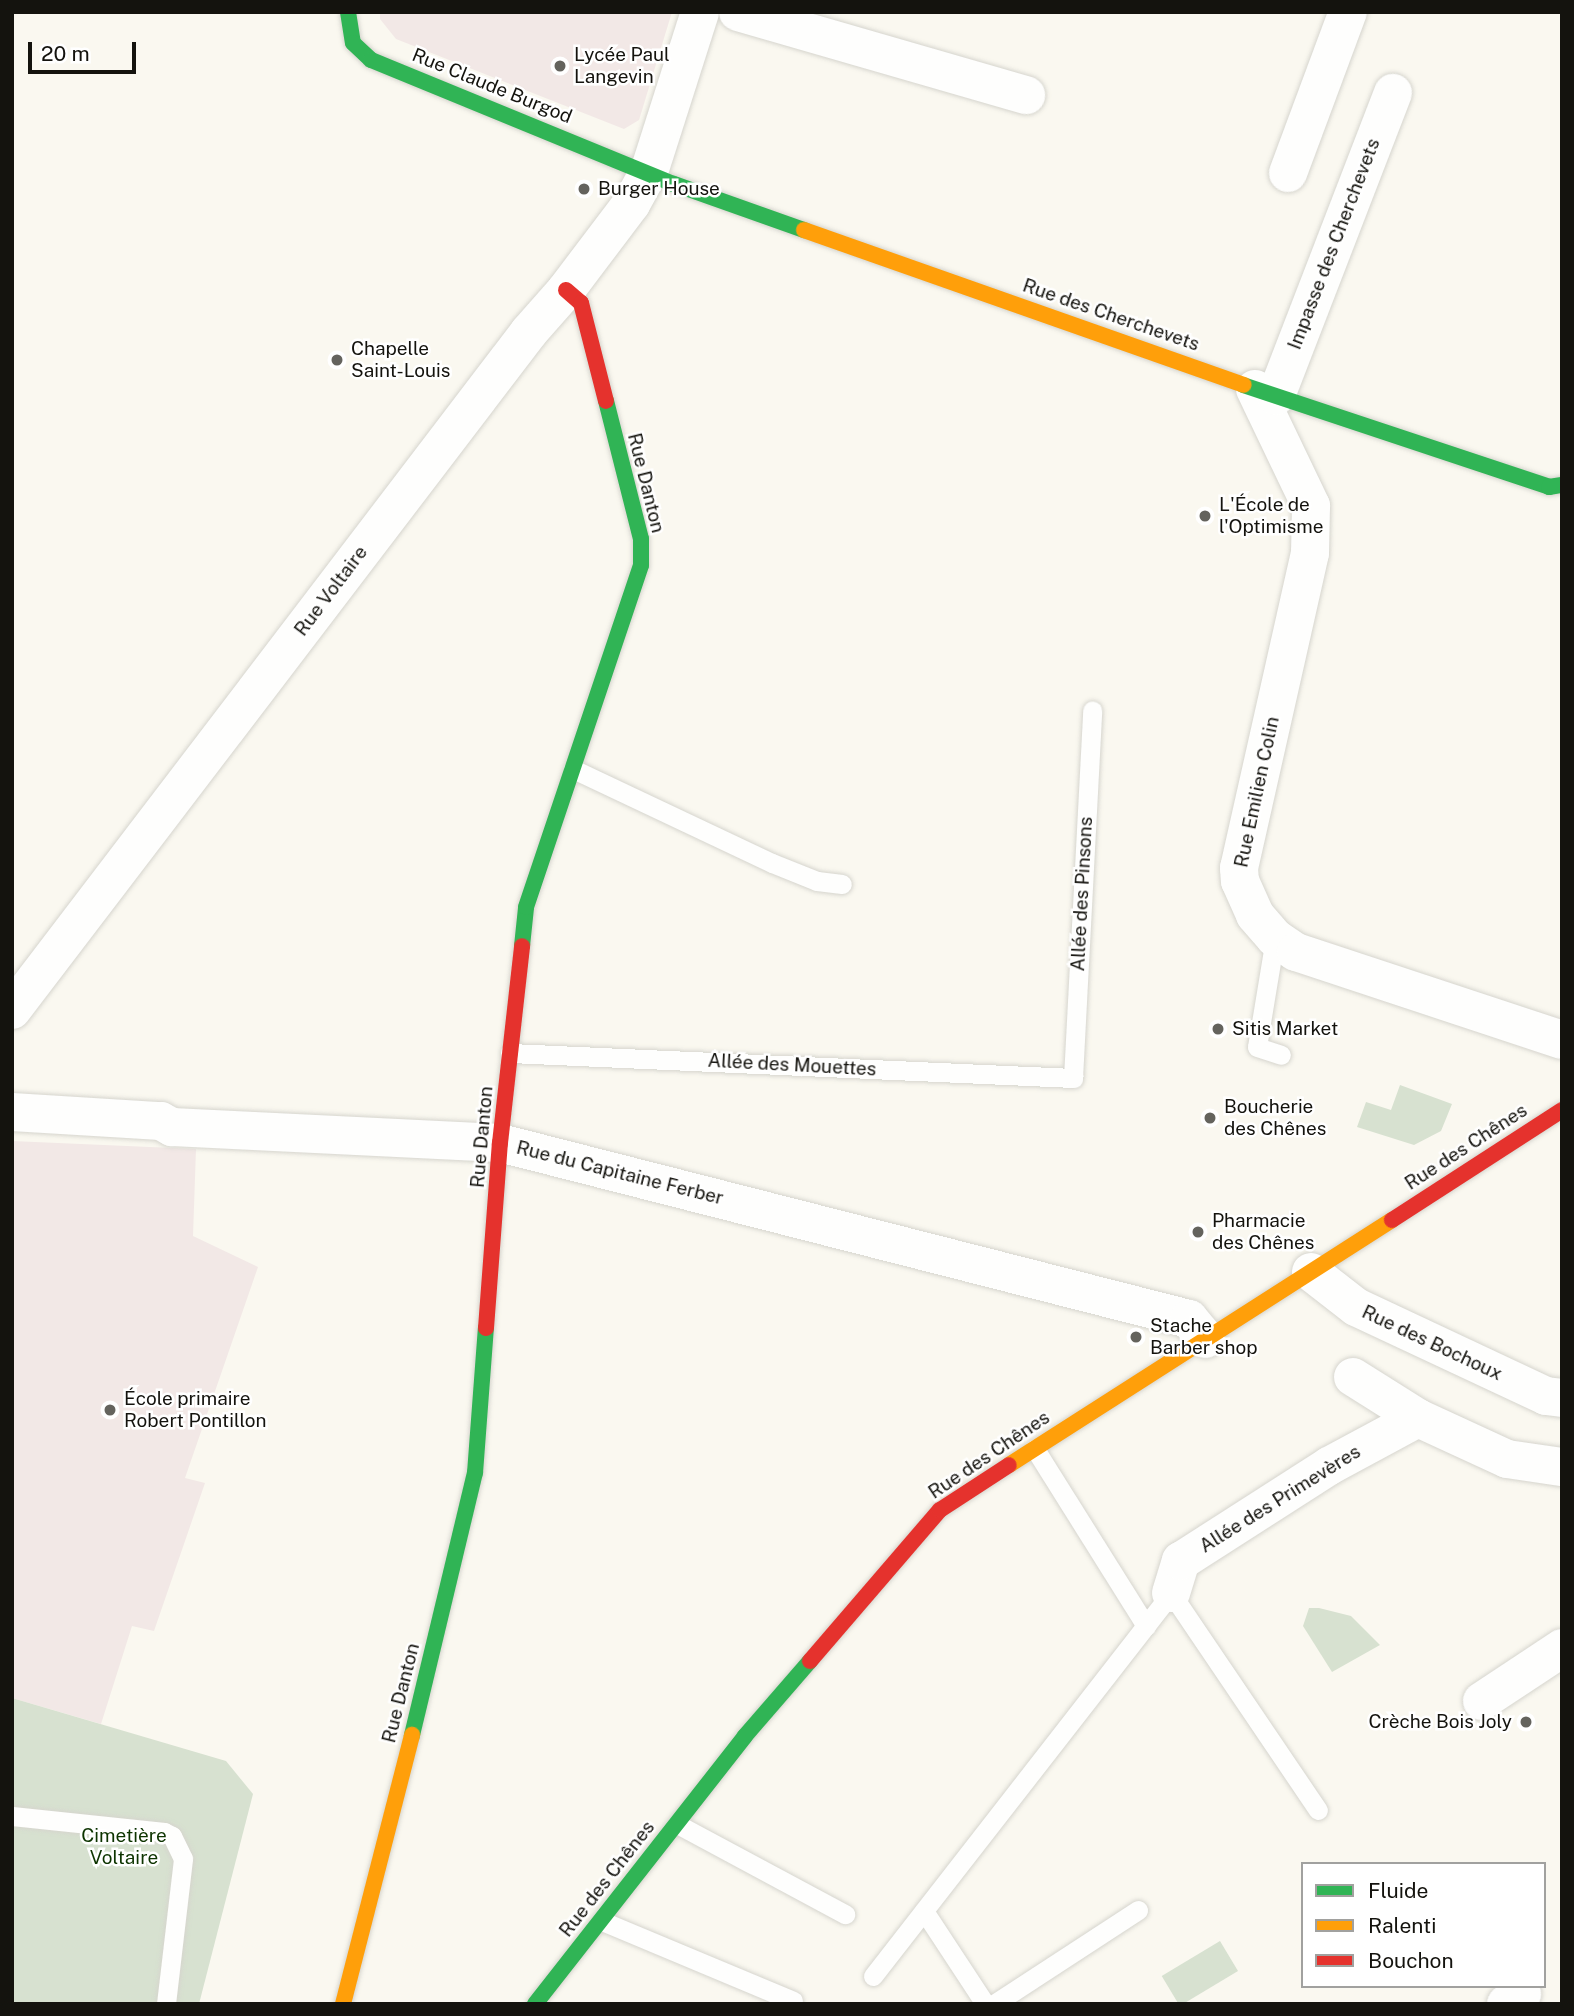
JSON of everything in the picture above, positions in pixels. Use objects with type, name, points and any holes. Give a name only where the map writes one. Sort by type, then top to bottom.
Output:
[{"type":"street","name":"Rue Claude Burgod","points":[[348,12],[353,43],[370,60],[649,172]]},
{"type":"street","name":"Rue Voltaire","points":[[12,1010],[520,344],[566,290],[631,204],[649,172],[700,12]]},
{"type":"street","points":[[738,12],[1026,95]]},
{"type":"street","points":[[1288,173],[1348,12]]},
{"type":"street","name":"Impasse des Cherchevets","points":[[1266,393],[1393,93]]},
{"type":"street","name":"Rue des Cherchevets","points":[[649,172],[674,184],[1266,393],[1549,487],[1562,485]]},
{"type":"street","name":"Rue Danton","points":[[344,2004],[430,1665],[475,1472],[500,1143],[526,907],[641,565],[640,539],[581,303],[566,290]]},
{"type":"street","name":"Rue Emilien Colin","points":[[1266,393],[1311,506],[1310,553],[1239,869],[1240,881],[1255,915],[1275,938],[1296,952],[1562,1040]]},
{"type":"street","name":"Rue des Chênes","points":[[535,2004],[603,1921],[745,1736],[940,1510],[1562,1110]]},
{"type":"street","name":"Rue du Capitaine Ferber","points":[[12,1112],[160,1121],[172,1127],[500,1143],[1189,1319],[1206,1339]]},
{"type":"street","name":"Rue des Bochoux","points":[[1311,1272],[1356,1307],[1546,1396],[1562,1398]]},
{"type":"street","points":[[1353,1377],[1418,1418],[1507,1459],[1562,1467]]},
{"type":"street","name":"Allée des Primevères","points":[[1171,1593],[1181,1561],[1329,1466],[1418,1418]]},
{"type":"street","points":[[1482,1701],[1562,1648]]},
{"type":"lane","name":"Allée des Pinsons","points":[[1073,1078],[1092,710]]},
{"type":"lane","points":[[573,769],[772,863],[817,881],[842,884]]},
{"type":"lane","points":[[1275,938],[1257,1047],[1281,1055]]},
{"type":"lane","name":"Allée des Mouettes","points":[[510,1053],[1073,1078]]},
{"type":"lane","points":[[12,1131],[155,1138],[172,1127]]},
{"type":"lane","points":[[1035,1449],[1146,1626]]},
{"type":"lane","points":[[873,1976],[1171,1593],[1318,1810]]},
{"type":"lane","points":[[12,1816],[164,1832],[172,1836],[183,1859],[166,2004]]},
{"type":"lane","points":[[677,1824],[845,1914]]},
{"type":"lane","points":[[994,2004],[1138,1910]]},
{"type":"lane","points":[[924,1911],[985,2004]]},
{"type":"lane","points":[[603,1921],[793,2001]]},
{"type":"shaded area","name":"Lycée Paul Langevin","points":[[380,12],[672,12],[639,120],[624,129],[396,39],[380,19]]},
{"type":"shaded area","name":"École primaire Robert Pontillon","points":[[12,1141],[196,1149],[193,1236],[258,1267],[185,1478],[205,1483],[154,1631],[132,1626],[101,1724],[12,1698]]},
{"type":"green space","points":[[1400,1085],[1452,1104],[1441,1131],[1414,1145],[1357,1127],[1366,1102],[1391,1110]]},
{"type":"green space","points":[[1309,1608],[1351,1616],[1380,1645],[1332,1672],[1303,1626]]},
{"type":"green space","name":"Cimetière Voltaire","points":[[12,1698],[226,1761],[253,1794],[199,2004],[12,2004]]},
{"type":"green space","points":[[1220,1941],[1238,1971],[1183,2004],[1179,2004],[1162,1976]]},
{"type":"traffic: fast","points":[[348,12],[353,43],[371,60],[674,184],[804,230]]},
{"type":"traffic: fast","points":[[1243,385],[1549,487],[1562,485]]},
{"type":"traffic: fast","points":[[522,946],[526,907],[641,565],[641,539],[606,401]]},
{"type":"traffic: fast","points":[[412,1735],[475,1473],[486,1328]]},
{"type":"traffic: fast","points":[[535,2004],[745,1736],[810,1661]]},
{"type":"traffic: slow","points":[[804,230],[1243,385]]},
{"type":"traffic: slow","points":[[1009,1465],[1392,1220]]},
{"type":"traffic: slow","points":[[343,2004],[412,1735]]},
{"type":"traffic: jam","points":[[566,290],[581,303],[606,401]]},
{"type":"traffic: jam","points":[[486,1328],[500,1143],[522,946]]},
{"type":"traffic: jam","points":[[1392,1220],[1562,1110]]},
{"type":"traffic: jam","points":[[810,1661],[940,1510],[1009,1465]]},
{"type":"place","name":"Lycée Paul Langevin","points":[[560,66]]},
{"type":"place","name":"Burger House","points":[[584,189]]},
{"type":"place","name":"Chapelle Saint-Louis","points":[[337,360]]},
{"type":"place","name":"L'École de l'Optimisme","points":[[1205,516]]},
{"type":"place","name":"Sitis Market","points":[[1218,1029]]},
{"type":"place","name":"Boucherie des Chênes","points":[[1210,1118]]},
{"type":"place","name":"Pharmacie des Chênes","points":[[1198,1232]]},
{"type":"place","name":"Stache Barber shop","points":[[1136,1337]]},
{"type":"place","name":"École primaire Robert Pontillon","points":[[110,1410]]},
{"type":"place","name":"Crèche Bois Joly","points":[[1526,1722]]}]
